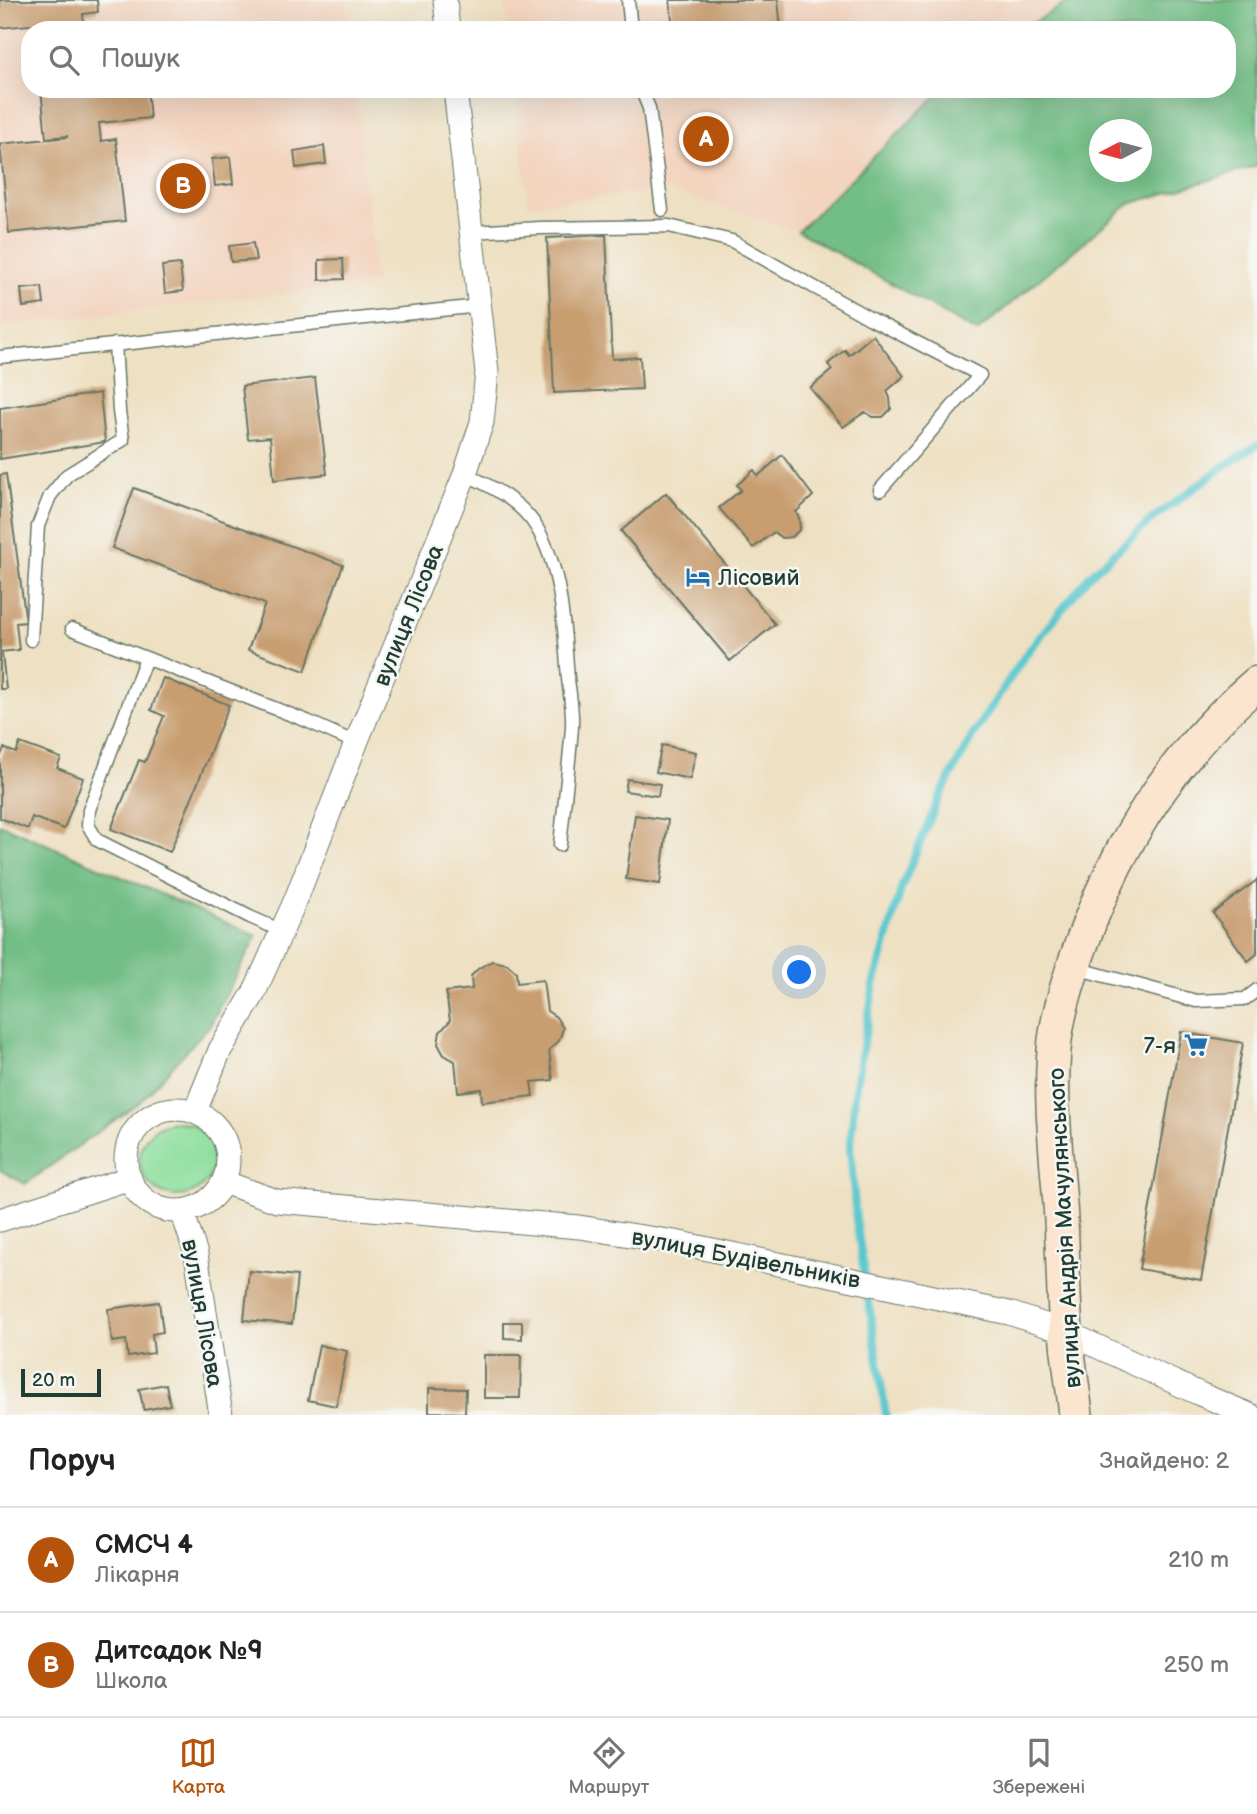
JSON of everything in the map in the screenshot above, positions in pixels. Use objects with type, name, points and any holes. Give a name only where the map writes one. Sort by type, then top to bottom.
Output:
[{"type":"street","points":[[445,0],[447,21]]},
{"type":"street","name":"вулиця Лісова","points":[[195,1111],[220,1051],[254,993],[282,932],[466,474],[482,422],[487,372],[456,98]]},
{"type":"street","name":"вулиця Андрія Мачулянського","points":[[1076,1415],[1066,1332],[1053,1103],[1055,1041],[1064,996],[1094,908],[1115,864],[1153,800],[1186,756],[1222,715],[1257,683]]},
{"type":"street","points":[[178,1108],[195,1111],[209,1120],[221,1133],[227,1148],[228,1166],[223,1182],[208,1200],[183,1211],[166,1210],[138,1193],[130,1178],[128,1145],[135,1130],[147,1118],[178,1108]]},
{"type":"street","points":[[0,1220],[130,1178]]},
{"type":"street","name":"вулиця Будівельників","points":[[223,1182],[277,1201],[579,1227],[716,1250],[1009,1313],[1066,1332],[1250,1415]]},
{"type":"street","name":"вулиця Лісова","points":[[183,1211],[196,1254],[222,1415]]},
{"type":"lane","points":[[628,0],[630,21]]},
{"type":"lane","points":[[645,98],[649,108],[662,210]]},
{"type":"lane","points":[[471,232],[669,226],[732,241],[871,319],[980,375],[880,490]]},
{"type":"lane","points":[[0,357],[479,306]]},
{"type":"lane","points":[[31,640],[38,526],[50,496],[67,475],[123,440],[115,344]]},
{"type":"lane","points":[[466,474],[514,503],[536,526],[550,556],[559,597],[572,724],[560,845]]},
{"type":"lane","points":[[72,629],[307,721],[356,743]]},
{"type":"lane","points":[[146,658],[89,810],[88,825],[97,840],[105,845],[282,932]]},
{"type":"lane","points":[[1073,967],[1196,1002],[1245,999],[1257,990]]},
{"type":"shaded area","points":[[0,0],[346,0],[348,21],[21,21],[21,98],[357,98],[376,283],[0,326]]},
{"type":"shaded area","points":[[505,0],[1072,0],[1036,21],[507,21]]},
{"type":"shaded area","points":[[516,98],[934,98],[798,231],[669,190],[528,205]]},
{"type":"green space","points":[[1072,0],[1257,0],[1257,166],[1129,204],[977,332],[798,231],[934,98],[1236,98],[1236,21],[1036,21]]},
{"type":"green space","points":[[0,824],[257,936],[210,1025],[140,1102],[25,1184],[0,1170]]},
{"type":"green space","points":[[177,1122],[191,1125],[203,1133],[211,1145],[214,1159],[211,1173],[203,1185],[191,1193],[177,1196],[163,1193],[151,1185],[143,1173],[140,1159],[143,1145],[151,1133],[163,1125]]},
{"type":"building","points":[[0,0],[97,0],[98,12],[83,14],[83,21],[21,21],[21,26],[0,28]]},
{"type":"building","points":[[670,0],[778,0],[780,21],[672,21]]},
{"type":"building","points":[[42,98],[148,98],[150,118],[99,123],[101,141],[116,139],[125,221],[9,233],[0,144],[67,136],[46,138]]},
{"type":"building","points":[[324,146],[326,164],[296,168],[294,151]]},
{"type":"building","points":[[230,157],[233,184],[215,186],[212,159]]},
{"type":"building","points":[[606,235],[612,359],[640,357],[642,389],[554,393],[547,238]]},
{"type":"building","points":[[253,243],[256,260],[231,262],[229,246]]},
{"type":"building","points":[[343,259],[344,279],[319,280],[319,260]]},
{"type":"building","points":[[180,264],[183,291],[165,293],[162,266]]},
{"type":"building","points":[[42,287],[44,304],[23,307],[21,289]]},
{"type":"building","points":[[873,335],[904,376],[887,391],[891,409],[883,417],[873,417],[865,412],[843,427],[810,388],[832,370],[828,364],[845,350],[849,355]]},
{"type":"building","points":[[315,378],[327,474],[274,480],[270,437],[248,439],[242,386]]},
{"type":"building","points":[[100,393],[105,442],[0,459],[0,408]]},
{"type":"building","points":[[782,455],[813,496],[796,512],[800,529],[792,537],[782,538],[774,532],[753,548],[719,508],[741,490],[737,485],[754,470],[758,476]]},
{"type":"building","points":[[6,474],[26,622],[16,623],[19,650],[0,652],[0,475]]},
{"type":"building","points":[[134,488],[343,565],[305,671],[248,650],[265,604],[112,548]]},
{"type":"building","name":"Лісовий","points":[[666,493],[775,624],[730,661],[621,531]]},
{"type":"building","points":[[2,653],[6,689],[0,689]]},
{"type":"building","points":[[163,678],[229,705],[170,852],[111,829],[139,760],[145,762],[164,716],[151,710]]},
{"type":"building","points":[[20,743],[61,758],[57,768],[83,778],[64,829],[32,817],[28,829],[0,818],[0,758],[4,748],[16,753]]},
{"type":"building","points":[[662,745],[696,752],[690,779],[656,772]]},
{"type":"building","points":[[627,779],[660,784],[658,796],[625,791]]},
{"type":"building","points":[[635,815],[668,820],[660,884],[626,879]]},
{"type":"building","points":[[1257,880],[1257,954],[1248,961],[1213,913]]},
{"type":"building","points":[[492,961],[507,964],[516,972],[517,983],[543,980],[547,1011],[556,1017],[563,1028],[559,1041],[549,1050],[553,1080],[531,1082],[533,1096],[482,1102],[481,1089],[458,1092],[455,1061],[444,1055],[438,1044],[440,1032],[450,1021],[446,992],[472,989],[471,976]]},
{"type":"building","points":[[1181,1032],[1243,1043],[1201,1280],[1139,1269]]},
{"type":"building","points":[[249,1271],[297,1276],[292,1324],[244,1320]]},
{"type":"building","points":[[159,1302],[163,1332],[152,1334],[154,1353],[128,1357],[126,1340],[112,1342],[108,1309]]},
{"type":"building","points":[[504,1322],[522,1322],[522,1339],[504,1338]]},
{"type":"building","points":[[319,1345],[347,1351],[336,1406],[308,1400]]},
{"type":"building","points":[[484,1355],[521,1355],[520,1398],[484,1398]]},
{"type":"building","points":[[166,1384],[170,1405],[144,1410],[139,1389]]},
{"type":"building","points":[[429,1388],[466,1389],[465,1413],[429,1412]]},
{"type":"waterway","points":[[886,1415],[856,1219],[850,1147],[856,1085],[874,985],[902,886],[938,800],[974,733],[1026,654],[1089,576],[1152,519],[1257,445]]},
{"type":"place","name":"СМСЧ 4","points":[[706,139]]},
{"type":"place","name":"Дитсадок №9","points":[[183,186]]},
{"type":"place","name":"Лісовий","points":[[698,577]]},
{"type":"place","name":"7-я","points":[[1196,1045]]}]
